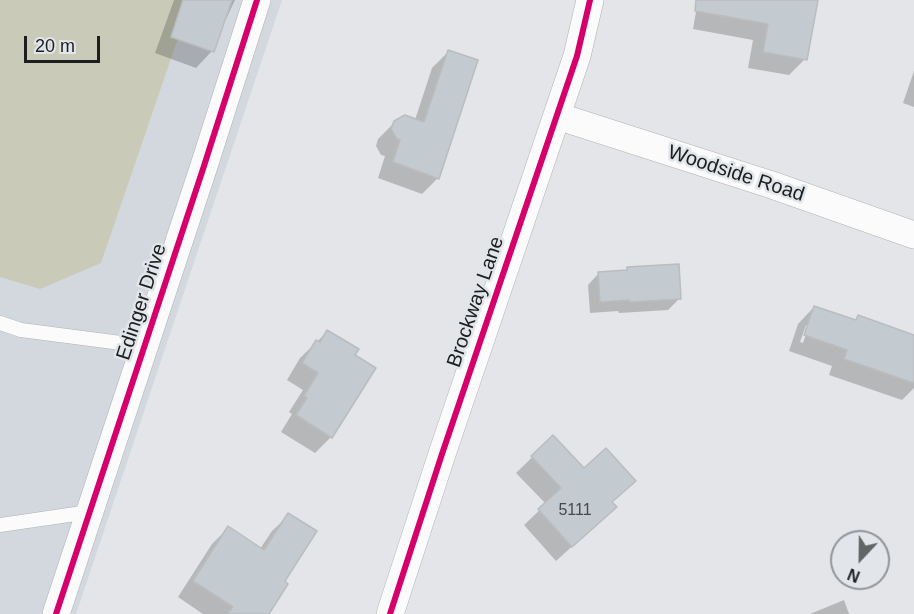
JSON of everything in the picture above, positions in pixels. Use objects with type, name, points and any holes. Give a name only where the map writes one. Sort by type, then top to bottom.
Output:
[{"type":"street","name":"Edinger Drive","points":[[56,614],[257,0]]},
{"type":"street","name":"Brockway Lane","points":[[390,614],[441,454],[577,57],[590,0]]},
{"type":"street","name":"Woodside Road","points":[[557,116],[772,185],[914,235]]},
{"type":"lane","points":[[0,323],[21,330],[144,346]]},
{"type":"lane","points":[[0,525],[89,512]]},
{"type":"shaded area","points":[[0,0],[282,0],[76,614],[0,614]]},
{"type":"green space","points":[[0,0],[191,0],[101,263],[40,289],[0,277]]},
{"type":"building","points":[[183,0],[232,0],[214,52],[171,37]]},
{"type":"building","points":[[696,0],[818,0],[807,60],[763,52],[768,24],[695,11]]},
{"type":"building","points":[[448,50],[478,60],[439,179],[393,162],[400,140],[391,129],[394,121],[405,115],[424,122]]},
{"type":"building","points":[[679,264],[681,299],[600,302],[598,272],[627,270],[627,267]]},
{"type":"building","points":[[814,306],[856,320],[858,315],[914,335],[914,383],[844,359],[847,350],[804,335]]},
{"type":"building","points":[[327,330],[359,349],[355,355],[376,368],[332,438],[296,415],[307,398],[304,396],[318,373],[302,363],[316,340],[320,342]]},
{"type":"building","points":[[553,435],[584,468],[606,448],[636,481],[612,502],[617,507],[572,547],[538,509],[561,488],[531,456]]},
{"type":"building","points":[[288,513],[317,531],[285,581],[288,584],[269,614],[227,614],[233,607],[193,581],[228,526],[264,550]]},
{"type":"cycle path","points":[[56,614],[257,0]]},
{"type":"cycle path","points":[[390,614],[577,56],[590,0]]}]
